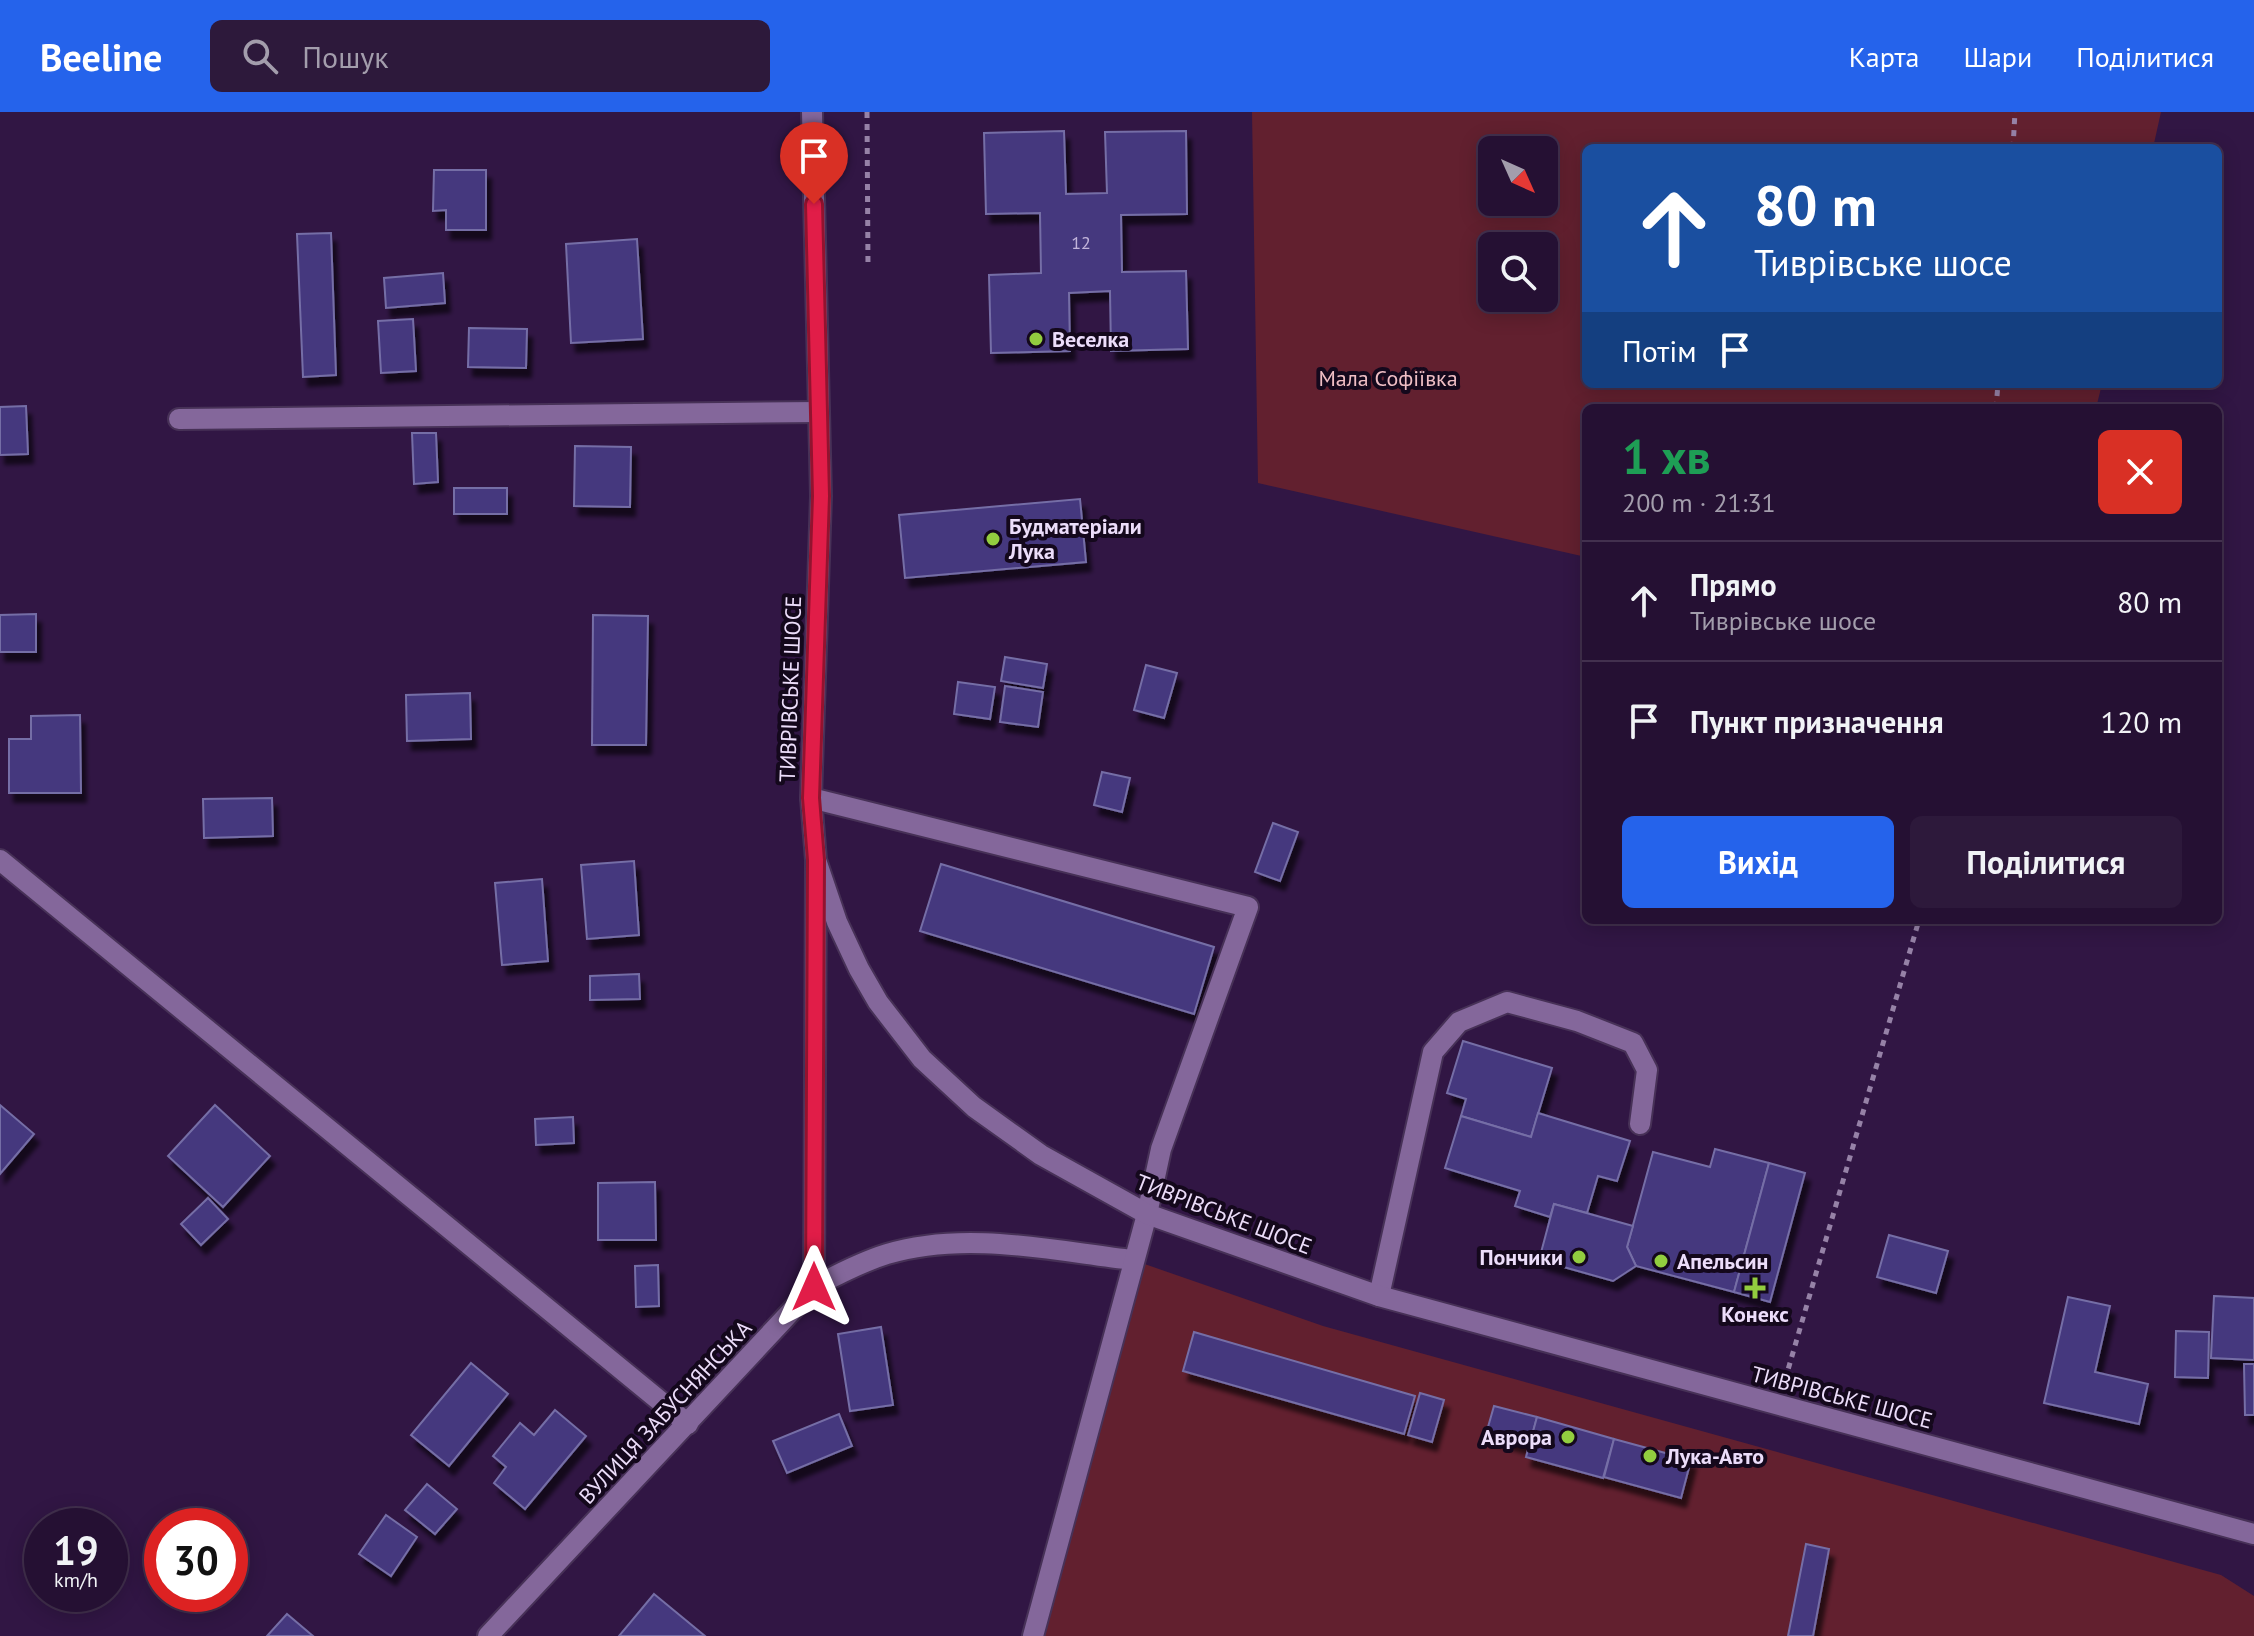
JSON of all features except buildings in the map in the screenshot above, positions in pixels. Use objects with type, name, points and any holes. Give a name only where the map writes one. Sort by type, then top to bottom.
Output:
[{"type":"street","name":"ТИВРІВСЬКЕ ШОСЕ","points":[[812,112],[821,496],[811,798],[816,860],[837,922],[859,969],[878,1002],[922,1059],[974,1107],[1041,1155],[1147,1214],[1379,1296],[2254,1534]]},
{"type":"street","points":[[179,419],[818,412]]},
{"type":"street","points":[[811,798],[1248,907],[1161,1149],[1147,1214],[1033,1636]]},
{"type":"street","points":[[0,860],[688,1424]]},
{"type":"street","points":[[814,1287],[816,860]]},
{"type":"street","points":[[1379,1296],[1433,1052],[1459,1022],[1507,1002],[1577,1021],[1633,1043],[1647,1070],[1640,1124]]},
{"type":"street","name":"ВУЛИЦЯ ЗАБУСНЯНСЬКА","points":[[488,1636],[814,1287],[854,1266],[889,1253],[938,1244],[981,1243],[1133,1260]]},
{"type":"path","points":[[867,112],[868,267]]},
{"type":"path","points":[[2013,144],[2015,112]]},
{"type":"path","points":[[1778,1405],[1918,924]]},
{"type":"green space","name":"Мала Софіївка","points":[[1252,112],[2161,112],[2154,144],[1582,144],[1582,388],[2101,388],[2097,404],[1582,404],[1582,556],[1258,483]]},
{"type":"green space","points":[[1133,1260],[1323,1326],[2221,1575],[2254,1596],[2254,1636],[1033,1636]]},
{"type":"place","name":"Веселка","points":[[1036,339]]},
{"type":"place","name":"Будматеріали Лука","points":[[993,539]]},
{"type":"place","name":"Пончики","points":[[1579,1257]]},
{"type":"place","name":"Апельсин","points":[[1661,1261]]},
{"type":"place","name":"Конекс","points":[[1755,1288]]},
{"type":"place","name":"Аврора","points":[[1568,1437]]},
{"type":"place","name":"Лука-Авто","points":[[1650,1456]]},
{"type":"route","points":[[814,204],[821,496],[811,798],[816,860],[814,1287]]}]
